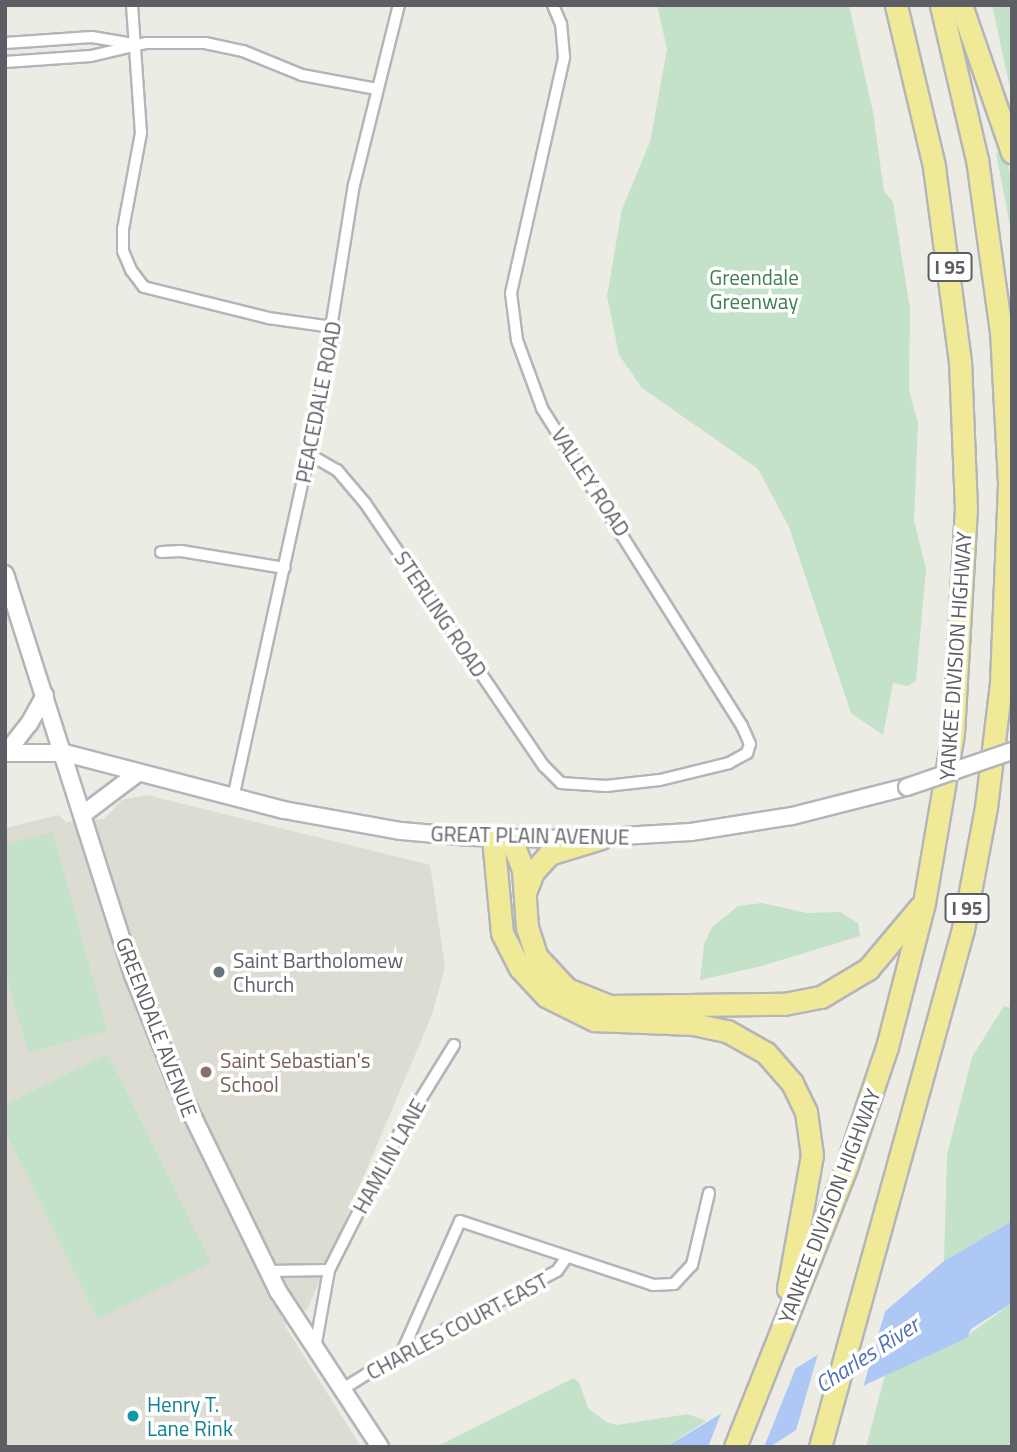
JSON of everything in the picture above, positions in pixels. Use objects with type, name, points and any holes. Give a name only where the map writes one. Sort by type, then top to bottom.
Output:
[{"type":"highway","name":"YANKEE DIVISION HIGHWAY","points":[[735,1447],[872,1094],[924,903],[946,782],[958,683],[965,560],[965,449],[947,239],[925,118],[896,5]]},
{"type":"highway","name":"YANKEE DIVISION HIGHWAY","points":[[820,1447],[951,979],[975,868],[999,709],[1010,531],[1007,407],[993,259],[972,134],[942,5]]},
{"type":"highway","points":[[961,5],[1012,152]]},
{"type":"highway","points":[[525,906],[530,878],[549,854],[572,844],[601,838]]},
{"type":"highway","points":[[499,839],[515,849],[523,870],[525,906],[533,949],[554,979],[582,999],[627,1007],[784,1004],[821,997],[868,969],[924,903]]},
{"type":"highway","points":[[499,839],[502,933],[520,968],[546,996],[594,1020],[693,1024],[727,1031],[766,1053],[792,1083],[809,1122],[812,1168],[782,1329]]},
{"type":"main road","name":"GREENDALE AVENUE","points":[[5,574],[65,753],[82,815],[156,1033],[201,1139],[267,1271],[380,1447]]},
{"type":"main road","points":[[5,753],[29,724],[45,695]]},
{"type":"main road","name":"GREAT PLAIN AVENUE","points":[[5,753],[65,753],[233,798],[376,828],[499,839],[601,838],[741,825],[907,787],[1012,751]]},
{"type":"main road","points":[[82,815],[138,773]]},
{"type":"street","points":[[132,5],[141,144],[123,229],[123,251],[131,270],[144,287],[268,318],[332,327]]},
{"type":"street","name":"PEACEDALE ROAD","points":[[233,798],[285,568],[332,327],[354,185],[399,5]]},
{"type":"street","name":"VALLEY ROAD","points":[[553,5],[561,24],[564,57],[511,293],[517,340],[542,408],[624,533],[750,744],[747,753],[729,763],[660,780],[606,786],[565,784]]},
{"type":"street","points":[[5,43],[92,37],[134,44],[218,45],[302,75],[377,89]]},
{"type":"street","points":[[5,62],[102,55],[134,44]]},
{"type":"street","name":"STERLING ROAD","points":[[307,453],[337,470],[365,503],[544,766],[565,784]]},
{"type":"street","points":[[162,552],[285,568]]},
{"type":"street","name":"HAMLIN LANE","points":[[315,1348],[329,1270],[391,1147],[454,1045]]},
{"type":"street","name":"CHARLES COURT EAST","points":[[341,1390],[402,1352],[557,1272],[566,1258],[653,1285],[674,1284],[692,1265],[709,1193]]},
{"type":"street","points":[[402,1352],[460,1221],[566,1258]]},
{"type":"street","points":[[267,1271],[329,1270]]},
{"type":"shaded area","name":"Saint Sebastian's School","points":[[147,795],[430,865],[445,967],[432,1015],[308,1308],[285,1326],[361,1447],[5,1447],[5,828],[59,815],[66,822],[104,819],[122,800]]},
{"type":"green space","name":"Greendale Greenway","points":[[657,5],[849,5],[873,112],[884,191],[893,202],[910,309],[909,390],[918,423],[914,520],[926,569],[916,681],[908,686],[893,683],[883,735],[851,713],[789,527],[758,469],[642,388],[619,355],[607,296],[622,209],[650,142],[667,49]]},
{"type":"green space","points":[[992,5],[1012,5],[1012,93],[1010,88]]},
{"type":"green space","points":[[1003,151],[1012,179],[1012,236],[996,153]]},
{"type":"green space","points":[[53,832],[107,1031],[28,1053],[5,969],[5,845]]},
{"type":"green space","points":[[762,903],[807,913],[840,912],[858,923],[860,936],[762,966],[700,980],[704,944],[712,927],[738,906]]},
{"type":"green space","points":[[1004,1006],[1012,1008],[1012,1221],[944,1261],[947,1155],[972,1057]]},
{"type":"green space","points":[[108,1054],[211,1263],[97,1319],[5,1131],[5,1105]]},
{"type":"green space","points":[[1012,1303],[1012,1447],[866,1447],[885,1375],[967,1336]]},
{"type":"green space","points":[[573,1378],[579,1382],[588,1408],[606,1422],[617,1425],[688,1414],[706,1421],[666,1447],[436,1447]]},
{"type":"water","name":"Charles River","points":[[1012,1221],[1012,1303],[971,1329],[967,1338],[867,1384],[770,1447],[666,1447],[875,1320],[944,1261]]},
{"type":"pier","points":[[886,1308],[862,1391],[795,1434],[820,1347]]},
{"type":"pier","points":[[799,1360],[764,1447],[708,1447],[724,1406]]},
{"type":"place","name":"Saint Bartholomew Church","points":[[219,972]]},
{"type":"place","name":"Saint Sebastian's School","points":[[206,1072]]},
{"type":"place","name":"Henry T. Lane Rink","points":[[133,1416]]}]
